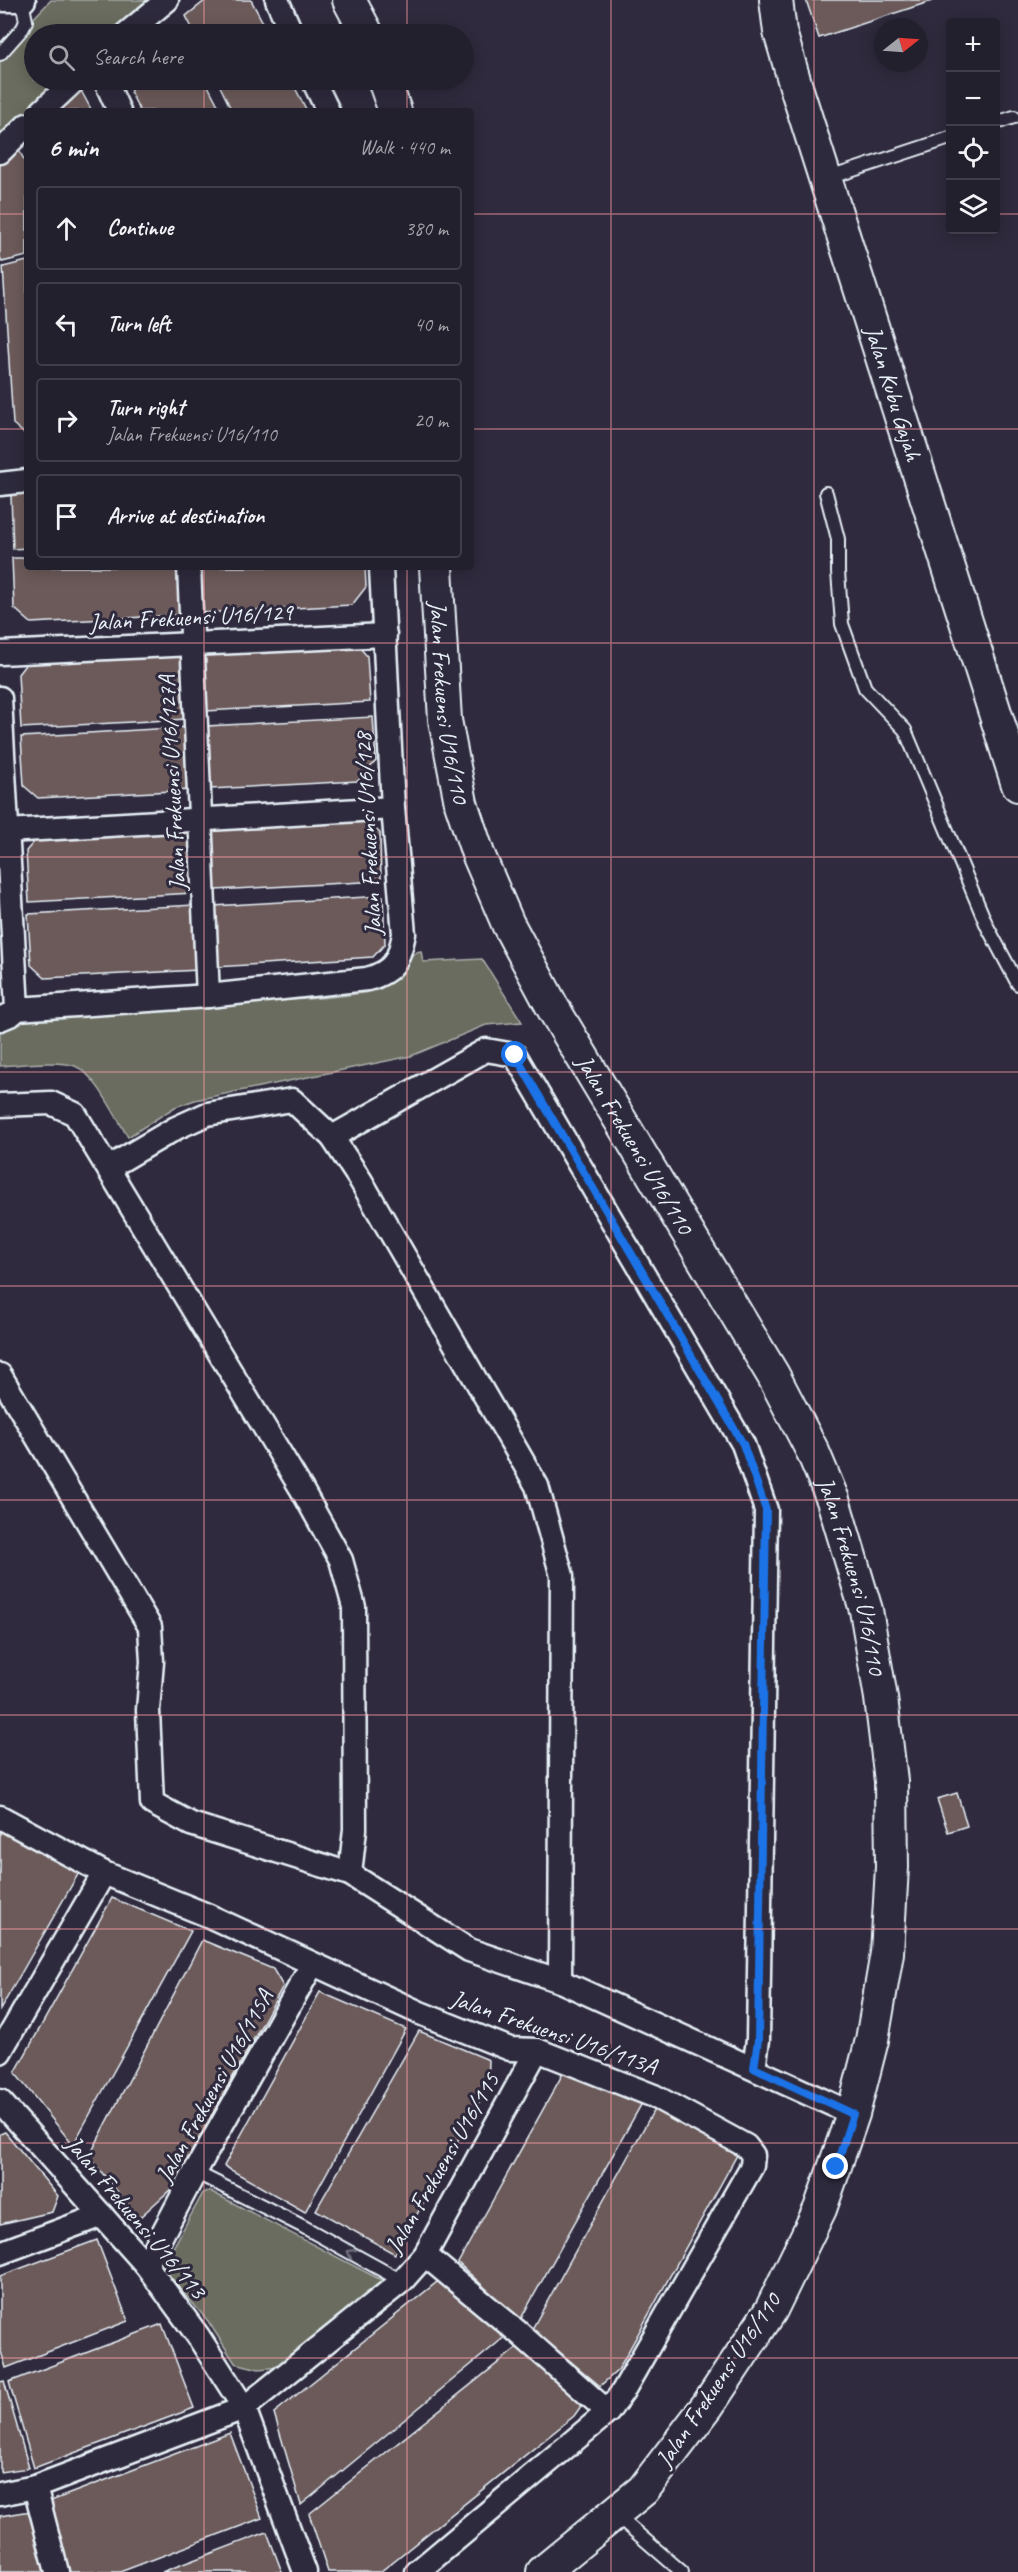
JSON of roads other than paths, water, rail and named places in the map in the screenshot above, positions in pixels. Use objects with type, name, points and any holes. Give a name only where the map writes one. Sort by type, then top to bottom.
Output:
[{"type":"street","points":[[138,24],[167,0]]},
{"type":"street","points":[[277,0],[288,24]]},
{"type":"street","points":[[349,0],[362,24]]},
{"type":"street","name":"Jalan Kubu Gajah","points":[[776,0],[780,32],[1018,785]]},
{"type":"street","points":[[45,108],[64,90]]},
{"type":"street","points":[[110,90],[118,108]]},
{"type":"street","points":[[318,90],[327,108]]},
{"type":"street","points":[[388,90],[394,108]]},
{"type":"street","points":[[0,152],[24,128]]},
{"type":"street","points":[[0,484],[24,481]]},
{"type":"street","name":"Jalan Frekuensi U16/127A","points":[[189,570],[198,821],[206,914],[208,996]]},
{"type":"street","name":"Jalan Frekuensi U16/128","points":[[0,699],[8,1014],[367,979],[390,970],[401,949],[404,934],[393,808],[381,570]]},
{"type":"street","name":"Jalan Frekuensi U16/110","points":[[436,570],[445,720],[461,803],[478,854],[508,924],[553,1008],[773,1374],[808,1443],[833,1500],[866,1611],[881,1698],[891,1781],[892,1867],[887,1953],[872,2040],[853,2114],[820,2209],[771,2310],[708,2405],[643,2490],[543,2572]]},
{"type":"street","name":"Jalan Frekuensi U16/129","points":[[0,653],[385,635]]},
{"type":"street","points":[[4,835],[393,808]]},
{"type":"street","points":[[332,1137],[486,1050],[515,1055],[743,1444],[766,1510],[758,2040],[754,2068]]},
{"type":"street","points":[[108,1168],[176,1128],[207,1114],[292,1100],[332,1137],[362,1181],[537,1486],[562,1576],[560,1981]]},
{"type":"street","points":[[0,1105],[51,1103],[75,1114],[341,1560],[354,1607],[355,1829],[350,1874]]},
{"type":"street","points":[[0,1375],[150,1627],[153,1662],[148,1710],[153,1803],[191,1824],[350,1874],[469,1950],[560,1981],[853,2114]]},
{"type":"street","name":"Jalan Frekuensi U16/113A","points":[[0,1817],[104,1874],[207,1915],[420,2013],[510,2049],[537,2050],[654,2096],[746,2146],[753,2155],[752,2166],[623,2391],[608,2412],[417,2572]]},
{"type":"street","points":[[0,2052],[104,1874]]},
{"type":"street","name":"Jalan Frekuensi U16/115A","points":[[146,2265],[195,2172],[312,1965]]},
{"type":"street","name":"Jalan Frekuensi U16/115","points":[[0,2494],[35,2487],[244,2408],[402,2281],[425,2256],[537,2050]]},
{"type":"street","name":"Jalan Frekuensi U16/113","points":[[0,2101],[146,2265],[181,2309],[244,2408],[305,2572]]},
{"type":"street","points":[[0,2253],[102,2215]]},
{"type":"street","points":[[425,2256],[519,2332],[608,2412]]},
{"type":"street","points":[[35,2487],[57,2572]]},
{"type":"lane","points":[[16,0],[26,21],[25,24]]},
{"type":"lane","points":[[0,54],[24,26]]},
{"type":"lane","points":[[1000,122],[1014,117]]},
{"type":"lane","points":[[826,180],[946,140]]},
{"type":"lane","points":[[826,493],[838,539],[842,624],[865,688],[904,730],[987,926],[1018,984]]},
{"type":"lane","points":[[195,2172],[302,2226],[402,2281]]},
{"type":"lane","points":[[614,2513],[682,2572]]}]
